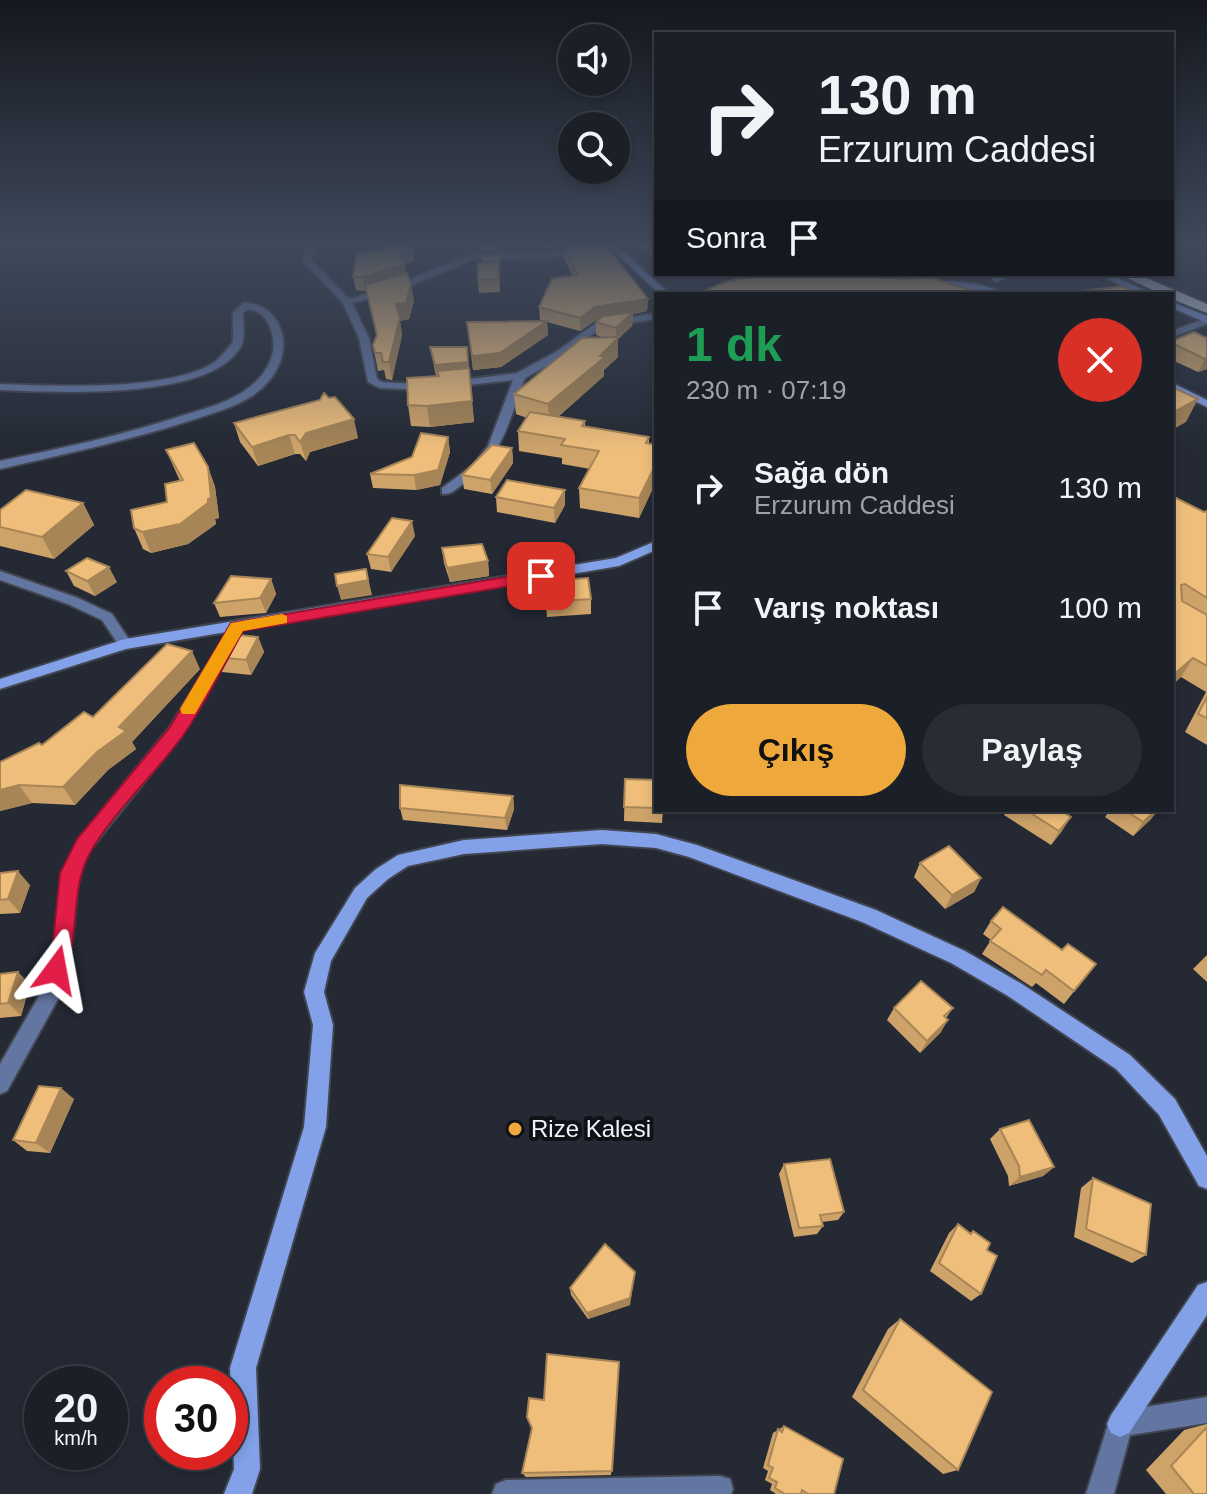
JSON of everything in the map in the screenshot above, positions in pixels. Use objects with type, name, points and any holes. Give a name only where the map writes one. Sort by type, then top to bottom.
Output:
[{"type":"street","points":[[0,387],[157,385],[187,378],[216,367],[236,348],[241,337],[239,312]]},
{"type":"street","points":[[0,465],[118,437],[231,402],[260,385],[270,373],[279,353],[279,334],[263,312]]},
{"type":"street","points":[[352,312],[364,338],[372,380],[380,385],[422,387],[520,376],[560,354],[599,325],[654,316]]},
{"type":"street","points":[[1187,312],[1207,321]]},
{"type":"street","points":[[1174,333],[1207,321]]},
{"type":"street","points":[[446,491],[477,468],[494,447],[520,376]]},
{"type":"street","points":[[1174,387],[1207,404]]},
{"type":"street","points":[[0,684],[16,676],[125,644],[619,562],[654,546]]},
{"type":"street","points":[[0,575],[73,601],[107,617],[125,644]]},
{"type":"street","points":[[0,1084],[48,999],[63,941],[70,873],[84,845],[176,731],[237,627]]},
{"type":"street","points":[[238,1494],[247,1469],[243,1368],[315,1127],[323,1025],[314,992],[322,959],[361,893],[404,860],[464,847],[602,837],[656,841],[691,850],[869,916],[958,957],[1015,990],[1123,1062],[1167,1107],[1207,1178]]},
{"type":"street","points":[[1100,1494],[1120,1424],[1207,1294]]},
{"type":"street","points":[[1120,1424],[1207,1410]]},
{"type":"street","points":[[506,1494],[720,1489]]},
{"type":"building","points":[[371,312],[398,312],[400,318],[389,362],[383,362],[381,353],[375,353],[373,345],[377,335]]},
{"type":"building","points":[[557,312],[589,312],[580,318]]},
{"type":"building","points":[[633,312],[616,328],[596,322],[603,316]]},
{"type":"building","points":[[547,321],[500,353],[472,356],[467,322]]},
{"type":"building","points":[[1194,332],[1207,338],[1207,358],[1174,344],[1174,340]]},
{"type":"building","points":[[619,337],[600,356],[605,357],[548,404],[514,394],[582,338]]},
{"type":"building","points":[[430,347],[467,347],[468,362],[435,365]]},
{"type":"building","points":[[469,368],[472,401],[408,405],[407,378],[439,376],[437,371]]},
{"type":"building","points":[[1174,388],[1198,399],[1174,412]]},
{"type":"building","points":[[324,393],[329,398],[335,397],[354,419],[306,433],[300,442],[295,435],[289,435],[252,447],[234,423],[320,400]]},
{"type":"building","points":[[530,412],[585,421],[582,426],[649,437],[646,443],[654,445],[654,468],[639,498],[579,488],[599,451],[561,445],[565,439],[518,431]]},
{"type":"building","points":[[421,433],[448,437],[438,470],[414,475],[370,474],[412,457]]},
{"type":"building","points":[[194,443],[208,467],[211,498],[208,503],[180,524],[142,532],[134,528],[131,510],[167,502],[165,484],[183,480],[166,450]]},
{"type":"building","points":[[492,445],[512,448],[490,480],[462,475]]},
{"type":"building","points":[[507,480],[565,490],[554,508],[496,497]]},
{"type":"building","points":[[26,490],[83,503],[42,537],[0,527],[0,510]]},
{"type":"building","points":[[1174,497],[1207,511],[1207,598],[1185,584],[1181,585],[1182,601],[1207,615],[1207,666],[1193,658],[1174,674]]},
{"type":"building","points":[[392,518],[412,521],[388,557],[367,554]]},
{"type":"building","points":[[482,544],[488,561],[447,568],[442,548]]},
{"type":"building","points":[[87,558],[109,567],[87,581],[66,571]]},
{"type":"building","points":[[366,569],[368,580],[337,586],[335,574]]},
{"type":"building","points":[[231,576],[271,579],[260,598],[214,603]]},
{"type":"building","points":[[588,578],[591,599],[546,602],[544,581]]},
{"type":"building","points":[[229,634],[258,637],[246,660],[215,657]]},
{"type":"building","points":[[167,644],[192,651],[119,727],[126,731],[97,752],[63,787],[19,785],[0,790],[0,762],[39,743],[42,745],[84,712],[93,717]]},
{"type":"building","points":[[1207,697],[1207,718],[1198,714]]},
{"type":"building","points":[[625,779],[654,780],[654,808],[624,807]]},
{"type":"building","points":[[400,785],[513,796],[505,818],[400,808]]},
{"type":"building","points":[[1029,812],[1064,812],[1071,817],[1059,831]]},
{"type":"building","points":[[1128,812],[1154,812],[1143,822]]},
{"type":"building","points":[[949,846],[981,878],[952,895],[920,863]]},
{"type":"building","points":[[18,871],[8,899],[0,900],[0,873]]},
{"type":"building","points":[[1003,907],[1062,950],[1068,944],[1096,964],[1074,991],[1046,970],[1042,975],[990,941],[1001,929],[991,921]]},
{"type":"building","points":[[18,972],[8,1003],[0,1004],[0,974]]},
{"type":"building","points":[[921,981],[953,1008],[944,1016],[948,1020],[927,1041],[894,1008]]},
{"type":"building","points":[[39,1086],[61,1088],[36,1143],[13,1140]]},
{"type":"building","points":[[1029,1120],[1054,1167],[1020,1177],[1019,1166],[1000,1129]]},
{"type":"building","points":[[830,1159],[844,1212],[820,1215],[823,1226],[799,1228],[784,1164]]},
{"type":"building","points":[[1093,1178],[1151,1204],[1146,1255],[1086,1229]]},
{"type":"building","points":[[958,1224],[990,1243],[987,1250],[997,1256],[981,1294],[939,1263]]},
{"type":"building","points":[[605,1244],[635,1272],[630,1298],[587,1313],[570,1288]]},
{"type":"building","points":[[900,1319],[992,1392],[958,1470],[863,1390]]},
{"type":"building","points":[[547,1354],[619,1362],[612,1471],[522,1473],[532,1428],[527,1417],[529,1398],[544,1400]]},
{"type":"building","points":[[784,1426],[843,1459],[834,1494],[808,1494],[802,1490],[801,1494],[785,1494],[775,1488],[777,1482],[769,1478],[773,1468],[768,1465],[778,1429],[782,1432]]},
{"type":"building","points":[[1207,1427],[1207,1494],[1194,1494],[1171,1466]]},
{"type":"slow traffic","points":[[188,709],[237,627],[282,619]]},
{"type":"place","name":"Rize Kalesi","points":[[515,1129]]},
{"type":"route","points":[[56,970],[63,941],[70,873],[84,845],[144,775],[176,731],[237,627],[541,576]]}]
